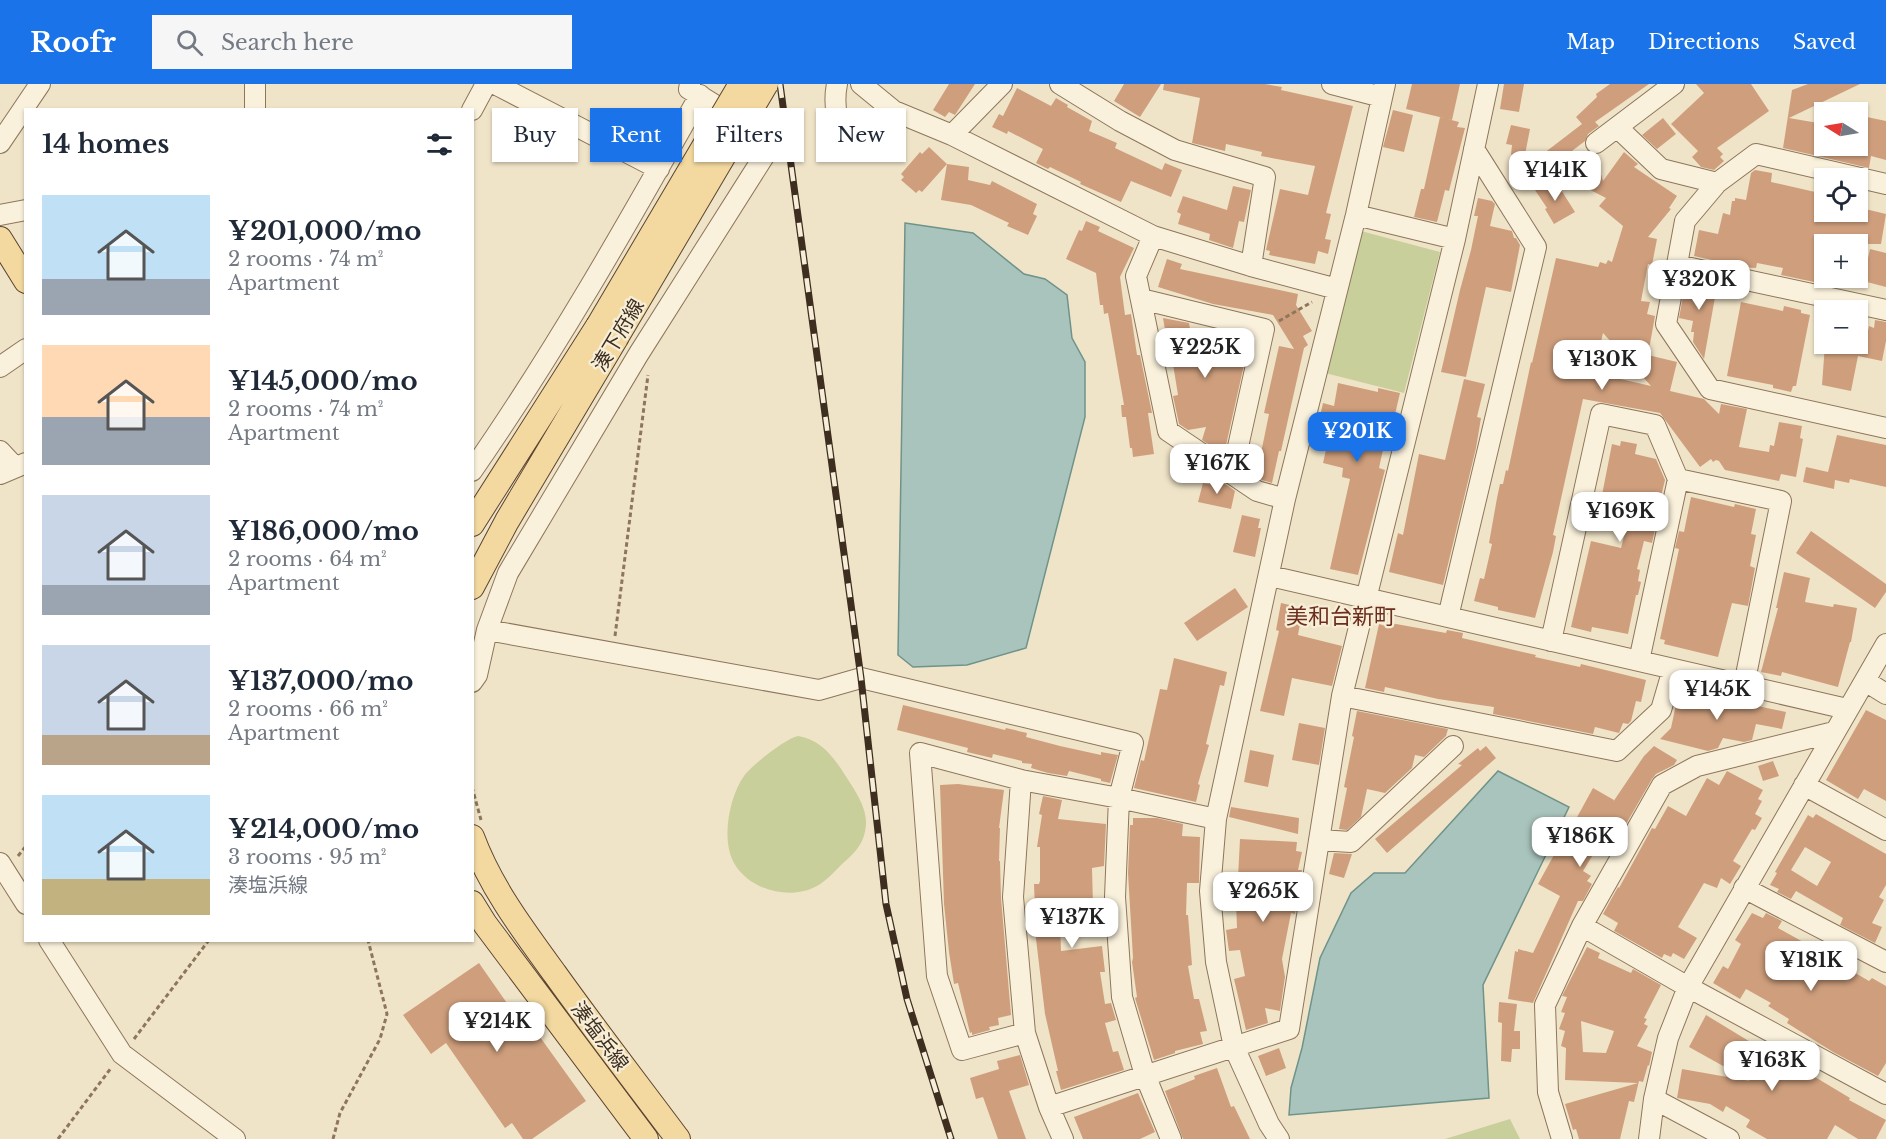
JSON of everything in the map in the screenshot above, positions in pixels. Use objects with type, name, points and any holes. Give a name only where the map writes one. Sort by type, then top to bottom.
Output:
[{"type":"main road","name":"湊下府線","points":[[474,583],[741,84]]},
{"type":"main road","name":"湊下府線","points":[[474,521],[607,332],[766,84]]},
{"type":"main road","points":[[0,239],[24,278]]},
{"type":"main road","name":"湊塩浜線","points":[[474,842],[506,906],[678,1139]]},
{"type":"main road","name":"湊塩浜線","points":[[474,906],[646,1139]]},
{"type":"street","points":[[0,143],[40,84]]},
{"type":"street","points":[[255,84],[255,108]]},
{"type":"street","points":[[473,108],[486,84]]},
{"type":"street","points":[[495,84],[659,169]]},
{"type":"street","points":[[836,108],[837,84]]},
{"type":"street","points":[[952,135],[1002,84]]},
{"type":"street","points":[[1060,84],[1120,121],[1175,150],[1265,177],[1251,266]]},
{"type":"street","points":[[1279,1139],[1269,1124],[1234,1047],[1216,962],[1210,891],[1216,819],[1285,499],[1356,215],[1384,91],[1332,84]]},
{"type":"street","points":[[1048,1107],[1289,1029],[1342,696],[1455,239],[1488,84]]},
{"type":"street","points":[[1596,143],[1674,84]]},
{"type":"street","points":[[866,86],[891,108]]},
{"type":"street","points":[[474,468],[566,327],[659,169],[695,89],[768,138],[766,153],[638,355],[508,573],[487,630],[477,675],[474,679]]},
{"type":"street","points":[[906,116],[952,135],[1153,236],[1337,289]]},
{"type":"street","points":[[1618,128],[1661,169],[1717,183]]},
{"type":"street","points":[[1448,617],[1536,247],[1474,149]]},
{"type":"street","points":[[1886,184],[1756,154],[1717,183],[1685,221],[1666,324],[1710,389],[1886,428]]},
{"type":"street","points":[[0,215],[24,210]]},
{"type":"street","points":[[1356,215],[1455,239]]},
{"type":"street","points":[[1153,236],[1136,276],[1168,431],[1257,491],[1285,499]]},
{"type":"street","points":[[1677,265],[1886,310]]},
{"type":"street","points":[[1141,299],[1264,329],[1232,474]]},
{"type":"street","points":[[0,367],[24,350]]},
{"type":"street","points":[[1551,641],[1601,414],[1655,426],[1678,479],[1639,661]]},
{"type":"street","points":[[0,451],[13,468]]},
{"type":"street","points":[[1678,479],[1781,501],[1744,685]]},
{"type":"street","points":[[1270,576],[1847,709]]},
{"type":"street","points":[[487,630],[819,690],[861,678],[1133,743],[1119,798],[1115,897],[1122,997],[1145,1075],[1171,1139]]},
{"type":"street","points":[[1649,1139],[1654,1099],[1668,1038],[1688,987],[1886,644]]},
{"type":"street","points":[[1342,696],[1617,751],[1661,710],[1673,669]]},
{"type":"street","points":[[1865,681],[1886,694]]},
{"type":"street","points":[[1562,1139],[1548,1092],[1545,1005],[1582,926],[1662,785],[1697,766],[1834,732]]},
{"type":"street","points":[[1319,840],[1351,842],[1453,746]]},
{"type":"street","points":[[1025,1033],[962,1050],[937,976],[920,753],[1021,780],[1216,819]]},
{"type":"street","points":[[1021,780],[1012,897],[1025,1033],[1048,1107],[1063,1139]]},
{"type":"street","points":[[1804,785],[1886,830]]},
{"type":"street","points":[[0,863],[24,901]]},
{"type":"street","points":[[1744,888],[1886,962]]},
{"type":"street","points":[[1582,926],[1688,987],[1886,1094]]},
{"type":"street","points":[[50,942],[122,1054],[235,1139]]},
{"type":"street","points":[[1654,1099],[1729,1139]]},
{"type":"path","points":[[1264,329],[1337,289]]},
{"type":"path","points":[[613,652],[648,375],[638,355]]},
{"type":"path","points":[[58,1139],[207,942]]},
{"type":"path","points":[[333,1139],[340,1113],[380,1039],[387,1014],[369,942]]},
{"type":"green space","points":[[1361,231],[1440,252],[1404,393],[1325,373]]},
{"type":"green space","points":[[798,736],[820,745],[836,761],[859,798],[866,824],[864,837],[851,856],[824,882],[795,893],[760,886],[741,872],[730,854],[727,831],[734,795],[744,776],[769,753]]},
{"type":"green space","points":[[1510,1119],[1520,1139],[1445,1139]]},
{"type":"water","points":[[905,223],[973,233],[1024,274],[1045,279],[1067,295],[1072,338],[1085,362],[1085,417],[1026,648],[967,665],[913,667],[898,655]]},
{"type":"water","points":[[1498,771],[1569,807],[1483,985],[1489,1098],[1289,1115],[1291,1088],[1302,1048],[1320,958],[1351,893],[1374,873],[1405,873]]},
{"type":"building","points":[[949,84],[975,84],[955,115],[949,112],[945,117],[933,110]]},
{"type":"building","points":[[1124,84],[1161,84],[1140,117],[1114,101]]},
{"type":"building","points":[[1164,84],[1265,84],[1282,87],[1281,90],[1353,106],[1326,213],[1331,214],[1325,239],[1331,240],[1328,254],[1318,251],[1315,264],[1269,255],[1270,251],[1266,250],[1280,189],[1308,195],[1315,166],[1261,156],[1262,152],[1226,144],[1225,151],[1192,143],[1200,98],[1163,90]]},
{"type":"building","points":[[1412,84],[1460,84],[1452,120],[1406,109]]},
{"type":"building","points":[[1504,84],[1524,84],[1519,112],[1500,109]]},
{"type":"building","points":[[1610,84],[1649,84],[1595,122],[1599,126],[1588,134],[1585,141],[1530,183],[1511,154],[1512,145],[1506,144],[1511,125],[1530,129],[1522,170],[1582,124],[1576,117],[1597,97],[1596,94]]},
{"type":"building","points":[[1696,84],[1751,84],[1769,111],[1717,148],[1723,154],[1720,157],[1724,161],[1714,170],[1701,167],[1692,157],[1698,151],[1671,124],[1704,93]]},
{"type":"building","points":[[1808,84],[1860,84],[1822,102],[1814,102],[1814,106],[1789,118],[1814,122],[1814,155],[1783,148],[1792,90]]},
{"type":"building","points":[[1017,88],[1051,106],[1056,98],[1068,105],[1067,107],[1092,121],[1089,131],[1117,143],[1115,148],[1162,170],[1165,163],[1182,170],[1171,197],[1131,181],[1121,202],[1080,184],[1081,182],[1050,167],[1048,169],[1036,163],[1043,149],[1008,131],[1007,134],[992,127],[999,114],[1003,116]]},
{"type":"building","points":[[1393,110],[1413,115],[1404,152],[1383,147]]},
{"type":"building","points":[[1440,117],[1459,122],[1457,127],[1465,128],[1449,191],[1445,190],[1437,222],[1414,217],[1421,189],[1424,189]]},
{"type":"building","points":[[1868,117],[1886,121],[1886,160],[1871,156],[1869,168],[1817,156],[1868,156]]},
{"type":"building","points":[[1663,118],[1676,134],[1657,149],[1642,135]]},
{"type":"building","points":[[929,147],[947,164],[922,192],[919,190],[916,193],[901,180],[904,177],[901,174],[920,152],[922,154]]},
{"type":"building","points":[[1624,152],[1638,164],[1634,167],[1677,196],[1669,208],[1671,209],[1648,237],[1657,239],[1652,265],[1648,264],[1641,301],[1650,302],[1647,314],[1655,316],[1648,355],[1677,362],[1670,391],[1704,399],[1719,414],[1721,404],[1747,409],[1739,447],[1769,452],[1770,445],[1774,446],[1779,422],[1802,426],[1800,438],[1803,439],[1796,477],[1781,474],[1779,481],[1725,470],[1719,461],[1713,462],[1711,459],[1700,467],[1660,413],[1583,399],[1553,535],[1556,536],[1553,552],[1535,618],[1498,610],[1498,607],[1474,601],[1480,578],[1484,579],[1492,544],[1489,543],[1500,484],[1503,484],[1506,470],[1508,471],[1556,258],[1598,267],[1600,262],[1606,264],[1608,260],[1612,262],[1623,226],[1599,206],[1606,198],[1565,177],[1598,164],[1603,181]],"holes":[[[1603,333],[1651,386],[1594,373]]]},
{"type":"building","points":[[947,164],[969,167],[968,180],[990,185],[992,181],[1037,204],[1033,214],[1037,216],[1028,235],[1007,226],[1009,223],[971,205],[941,200]]},
{"type":"building","points":[[1755,170],[1772,173],[1771,182],[1814,192],[1814,222],[1868,222],[1868,210],[1886,214],[1881,244],[1868,244],[1868,234],[1814,234],[1814,282],[1781,275],[1783,268],[1757,263],[1756,268],[1742,267],[1694,256],[1699,230],[1718,234],[1723,213],[1730,215],[1732,201],[1735,201],[1735,198],[1746,200],[1751,173]]},
{"type":"building","points":[[1556,182],[1575,212],[1554,224],[1535,190]]},
{"type":"building","points":[[1233,186],[1251,190],[1244,222],[1239,221],[1233,248],[1209,240],[1210,234],[1178,224],[1181,214],[1177,212],[1183,196],[1227,210]]},
{"type":"building","points":[[1478,198],[1492,201],[1495,204],[1490,226],[1512,231],[1520,245],[1511,292],[1486,287],[1466,377],[1441,372],[1471,250],[1478,216],[1474,216]]},
{"type":"building","points":[[1086,221],[1100,227],[1098,231],[1134,248],[1120,277],[1125,315],[1131,314],[1137,355],[1140,355],[1152,413],[1148,413],[1154,454],[1133,457],[1132,448],[1130,448],[1126,417],[1122,417],[1121,405],[1124,405],[1108,313],[1104,314],[1103,305],[1100,305],[1096,273],[1066,259],[1079,230],[1082,231]]},
{"type":"building","points":[[1870,249],[1886,253],[1886,287],[1868,282]]},
{"type":"building","points":[[1167,259],[1182,264],[1180,269],[1298,294],[1296,305],[1312,331],[1303,336],[1308,345],[1304,348],[1272,483],[1250,472],[1254,452],[1261,453],[1269,414],[1264,413],[1279,346],[1294,349],[1273,315],[1213,304],[1158,287]]},
{"type":"building","points":[[1686,280],[1717,286],[1704,359],[1693,342],[1694,332],[1691,332],[1693,321],[1679,318]]},
{"type":"building","points":[[1741,302],[1783,311],[1784,306],[1810,315],[1796,386],[1793,386],[1791,392],[1773,388],[1773,385],[1727,376]]},
{"type":"building","points":[[1163,318],[1189,323],[1192,341],[1212,329],[1232,333],[1239,345],[1248,347],[1224,454],[1202,440],[1206,427],[1188,430],[1179,424],[1173,396],[1178,395],[1173,364],[1167,365],[1161,331],[1165,330]]},
{"type":"building","points":[[1875,320],[1886,322],[1886,341],[1882,361],[1858,356],[1851,391],[1822,385],[1824,354],[1868,354],[1869,326],[1874,328]]},
{"type":"building","points":[[1464,379],[1485,384],[1477,417],[1481,418],[1476,448],[1443,585],[1389,572],[1398,533],[1403,535],[1419,454],[1445,460]]},
{"type":"building","points":[[1338,383],[1378,392],[1378,388],[1400,393],[1393,423],[1389,422],[1379,468],[1385,470],[1358,575],[1330,569],[1350,479],[1342,477],[1343,468],[1323,463],[1331,428],[1318,425],[1323,403],[1334,406]]},
{"type":"building","points":[[1837,435],[1886,445],[1886,487],[1850,479],[1849,483],[1835,480],[1834,489],[1803,482],[1806,467],[1828,472]]},
{"type":"building","points":[[1621,441],[1637,444],[1635,454],[1656,459],[1665,480],[1652,543],[1644,541],[1637,569],[1640,570],[1638,581],[1641,582],[1628,634],[1592,627],[1591,632],[1571,627],[1591,541],[1621,548],[1630,513],[1604,508],[1605,501],[1601,500],[1612,444],[1620,446]]},
{"type":"building","points":[[1203,483],[1219,486],[1220,483],[1225,484],[1235,491],[1231,509],[1198,502]]},
{"type":"building","points":[[1691,497],[1734,507],[1735,504],[1756,509],[1751,534],[1756,535],[1750,566],[1755,568],[1748,606],[1732,603],[1718,657],[1664,644],[1665,640],[1660,639],[1679,549],[1675,548],[1679,531],[1684,532]]},
{"type":"building","points":[[1242,515],[1260,519],[1258,528],[1261,528],[1255,557],[1233,552]]},
{"type":"building","points":[[1811,531],[1886,584],[1886,592],[1875,608],[1796,553]]},
{"type":"building","points":[[1784,572],[1810,578],[1805,602],[1857,608],[1851,642],[1838,687],[1782,672],[1781,676],[1761,672],[1778,608],[1776,608]]},
{"type":"building","points":[[1235,588],[1248,607],[1197,641],[1184,623]]},
{"type":"building","points":[[1281,603],[1303,608],[1298,635],[1342,646],[1332,686],[1292,678],[1284,716],[1260,711],[1279,631],[1276,630]]},
{"type":"building","points":[[1385,622],[1446,633],[1447,630],[1463,633],[1462,638],[1536,655],[1535,657],[1580,667],[1581,664],[1646,680],[1641,702],[1636,701],[1631,721],[1628,724],[1623,723],[1619,733],[1595,727],[1593,734],[1493,714],[1494,707],[1438,699],[1385,687],[1384,692],[1365,688],[1379,624],[1385,626]]},
{"type":"building","points":[[1174,658],[1227,672],[1224,686],[1220,685],[1206,744],[1209,745],[1198,784],[1200,785],[1196,802],[1134,788],[1141,760],[1144,761],[1160,689],[1167,690]]},
{"type":"building","points":[[1683,688],[1695,691],[1695,693],[1786,712],[1782,729],[1756,724],[1752,740],[1744,742],[1723,738],[1718,748],[1708,751],[1660,739],[1671,728],[1678,695],[1681,696]]},
{"type":"building","points":[[903,705],[1005,730],[1006,728],[1027,733],[1026,737],[1060,746],[1101,755],[1101,752],[1118,755],[1110,783],[1069,771],[1067,776],[1048,773],[1031,768],[1032,764],[1022,763],[1022,761],[993,754],[992,758],[967,752],[968,748],[897,730]]},
{"type":"building","points":[[1866,710],[1886,720],[1886,801],[1864,789],[1858,799],[1826,780]]},
{"type":"building","points":[[1357,711],[1448,729],[1446,736],[1424,757],[1415,755],[1412,768],[1385,793],[1367,789],[1361,817],[1347,830],[1339,829]]},
{"type":"building","points":[[1299,723],[1325,728],[1319,765],[1292,760]]},
{"type":"building","points":[[1486,746],[1496,758],[1387,853],[1375,839],[1462,765],[1458,764],[1478,748],[1480,751]]},
{"type":"building","points":[[1654,746],[1677,760],[1674,765],[1656,774],[1652,779],[1610,852],[1599,845],[1583,871],[1591,876],[1587,881],[1592,884],[1583,901],[1578,901],[1533,1003],[1508,999],[1515,951],[1518,952],[1518,949],[1533,953],[1560,896],[1538,884],[1560,844],[1554,841],[1563,826],[1570,830],[1593,788],[1614,800],[1613,802],[1644,756]]},
{"type":"building","points":[[1250,750],[1274,755],[1268,787],[1244,782]]},
{"type":"building","points":[[1773,761],[1779,776],[1763,781],[1758,766]]},
{"type":"building","points":[[1727,771],[1763,790],[1758,799],[1762,801],[1755,814],[1762,818],[1755,830],[1752,829],[1733,861],[1741,866],[1730,884],[1721,878],[1717,888],[1704,883],[1678,927],[1697,938],[1684,959],[1673,953],[1671,957],[1664,954],[1662,958],[1614,931],[1618,923],[1603,914],[1652,828],[1655,829],[1668,806],[1686,816],[1707,778],[1719,785]]},
{"type":"building","points":[[958,784],[1004,790],[999,828],[999,861],[1011,1015],[998,1018],[999,1025],[989,1027],[990,1030],[972,1035],[958,983],[954,984],[944,904],[940,785]]},
{"type":"building","points":[[1043,796],[1062,800],[1058,819],[1106,824],[1104,866],[1092,868],[1093,905],[1079,905],[1080,921],[1060,922],[1061,951],[1102,946],[1105,972],[1100,972],[1105,1004],[1111,1003],[1116,1020],[1105,1023],[1113,1052],[1118,1051],[1124,1070],[1061,1090],[1045,1014],[1036,939],[1034,884],[1039,884],[1040,881],[1040,847],[1037,847],[1042,815],[1039,814]]},
{"type":"building","points":[[1231,807],[1299,818],[1298,834],[1229,817]]},
{"type":"building","points":[[1816,814],[1886,854],[1886,885],[1879,897],[1884,900],[1872,923],[1882,927],[1875,943],[1840,925],[1843,918],[1796,891],[1791,899],[1777,892],[1779,889],[1770,885],[1777,873],[1775,872],[1808,815],[1813,818]],"holes":[[[1805,847],[1831,862],[1817,886],[1791,870]]]},
{"type":"building","points":[[1133,818],[1157,818],[1183,824],[1182,836],[1200,837],[1199,883],[1187,883],[1186,915],[1188,915],[1192,965],[1188,966],[1194,999],[1199,999],[1207,1031],[1200,1032],[1203,1044],[1175,1051],[1175,1053],[1154,1060],[1135,998],[1137,997],[1132,962],[1128,873],[1130,825],[1133,825]]},
{"type":"building","points":[[1240,839],[1297,842],[1296,851],[1302,852],[1298,870],[1302,870],[1295,914],[1291,913],[1282,959],[1285,977],[1280,1011],[1265,1008],[1268,1023],[1246,1030],[1234,979],[1245,976],[1240,950],[1229,951],[1226,930],[1237,928],[1236,902],[1233,902],[1231,878],[1238,878]]},
{"type":"building","points":[[1334,853],[1352,854],[1344,878],[1329,874]]},
{"type":"building","points":[[1752,913],[1763,918],[1766,913],[1782,921],[1778,928],[1805,943],[1802,948],[1825,962],[1834,948],[1851,957],[1845,967],[1869,981],[1872,978],[1886,986],[1886,1063],[1878,1076],[1833,1052],[1787,1023],[1789,1019],[1768,1006],[1771,1003],[1746,989],[1740,999],[1713,983],[1723,966],[1728,969],[1741,944],[1735,940]]},
{"type":"building","points":[[1587,947],[1600,953],[1598,958],[1631,973],[1633,969],[1661,985],[1644,1018],[1647,1019],[1644,1024],[1648,1026],[1637,1046],[1652,1052],[1649,1066],[1643,1082],[1639,1081],[1634,1102],[1629,1101],[1620,1139],[1579,1139],[1576,1129],[1573,1130],[1565,1104],[1638,1083],[1565,1080],[1566,1048],[1561,1046],[1565,1031],[1559,1029],[1565,1013],[1561,1012],[1567,997],[1562,996]],"holes":[[[1581,1021],[1614,1031],[1606,1053],[1583,1052]]]},
{"type":"building","points":[[479,963],[511,1009],[517,1005],[586,1101],[532,1139],[523,1139],[512,1123],[505,1128],[446,1043],[431,1054],[403,1015]]},
{"type":"building","points":[[1499,1002],[1517,1004],[1514,1031],[1520,1031],[1520,1049],[1512,1049],[1511,1062],[1501,1061],[1502,1023],[1498,1022]]},
{"type":"building","points":[[1706,1015],[1762,1049],[1752,1065],[1777,1079],[1790,1057],[1812,1071],[1810,1074],[1850,1098],[1849,1100],[1886,1120],[1876,1139],[1858,1139],[1835,1125],[1827,1139],[1767,1139],[1746,1127],[1750,1120],[1726,1106],[1723,1112],[1710,1104],[1677,1098],[1682,1069],[1750,1081],[1689,1047]]},
{"type":"building","points":[[1279,1048],[1286,1068],[1266,1076],[1258,1056]]},
{"type":"building","points":[[1020,1055],[1029,1085],[1009,1091],[1026,1139],[998,1139],[983,1097],[976,1099],[970,1078],[999,1069],[997,1061]]},
{"type":"building","points":[[1217,1068],[1231,1107],[1234,1106],[1250,1139],[1183,1139],[1165,1091],[1195,1079],[1194,1076]]},
{"type":"building","points":[[1138,1093],[1155,1132],[1140,1139],[1083,1139],[1074,1117]]},
{"type":"railway","points":[[780,84],[861,678],[886,904],[907,999],[951,1139]]},
{"type":"district","name":"美和台新町","points":[[1341,616]]}]
